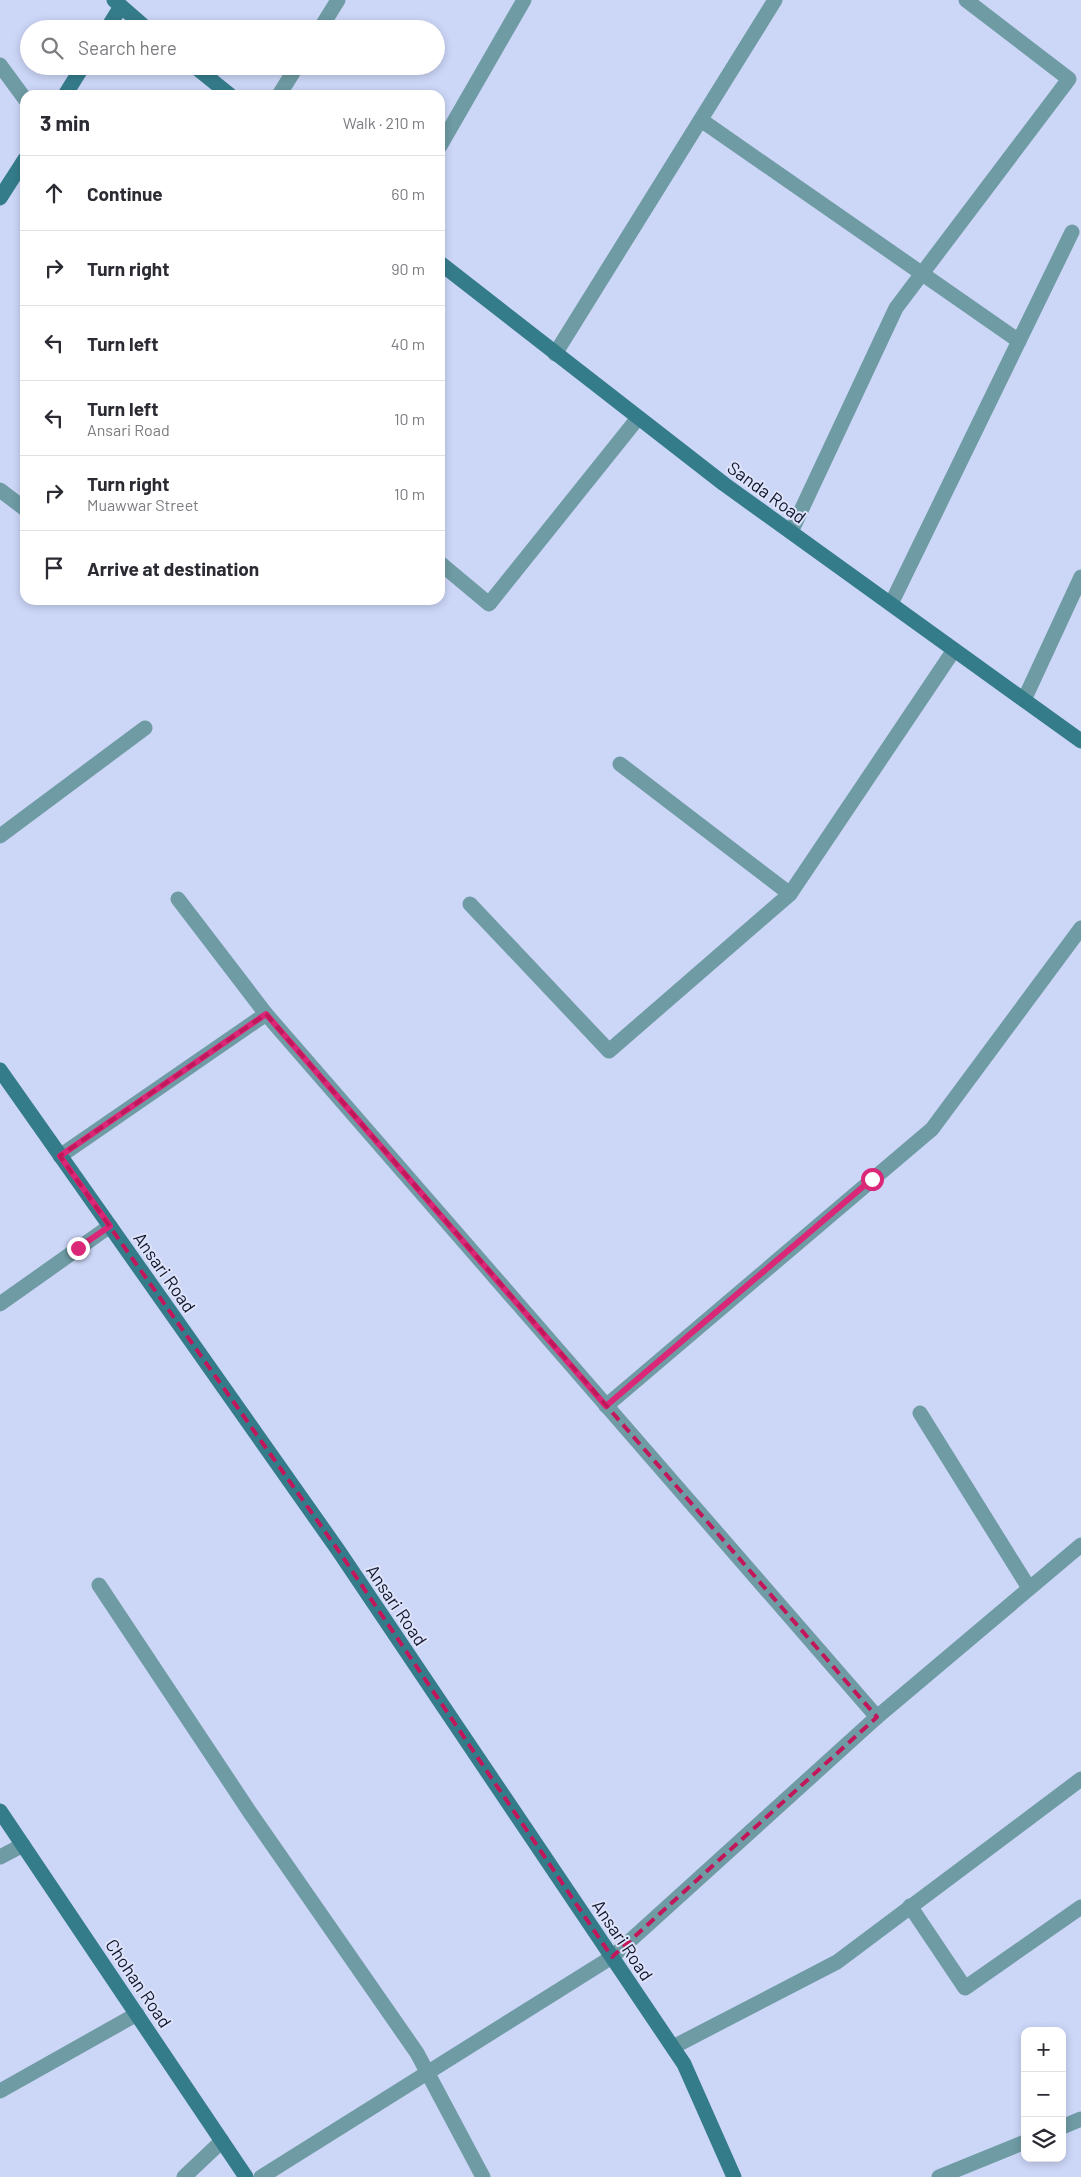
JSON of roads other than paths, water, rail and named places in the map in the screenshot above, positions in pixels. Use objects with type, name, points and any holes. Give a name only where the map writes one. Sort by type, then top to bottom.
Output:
[{"type":"street","points":[[326,20],[338,0]]},
{"type":"street","points":[[445,137],[524,0]]},
{"type":"street","points":[[555,354],[775,0]]},
{"type":"street","points":[[790,532],[896,308],[1069,79],[966,0]]},
{"type":"street","points":[[111,20],[120,2],[138,20]]},
{"type":"street","points":[[0,65],[20,92]]},
{"type":"street","points":[[68,90],[77,75]]},
{"type":"street","points":[[205,75],[224,90]]},
{"type":"street","points":[[283,90],[292,75]]},
{"type":"street","points":[[701,120],[1019,341]]},
{"type":"street","points":[[0,198],[20,167]]},
{"type":"street","points":[[891,604],[1072,232]]},
{"type":"street","name":"Sanda Road","points":[[445,267],[638,418],[790,532],[1081,741]]},
{"type":"street","points":[[445,567],[489,604],[638,418]]},
{"type":"street","points":[[0,490],[20,505]]},
{"type":"street","points":[[1024,700],[1081,577]]},
{"type":"street","points":[[470,904],[609,1051],[790,894],[954,650]]},
{"type":"street","points":[[0,836],[145,728]]},
{"type":"street","points":[[620,764],[790,894]]},
{"type":"street","points":[[178,899],[266,1014],[876,1717]]},
{"type":"street","points":[[606,1406],[932,1128],[1081,928]]},
{"type":"street","points":[[60,1156],[266,1014]]},
{"type":"street","name":"Ansari Road","points":[[0,1070],[338,1550],[673,2047],[684,2064],[734,2177]]},
{"type":"street","points":[[0,1304],[110,1226]]},
{"type":"street","points":[[920,1413],[1030,1588]]},
{"type":"street","points":[[260,2177],[612,1957],[876,1717],[1081,1545]]},
{"type":"street","points":[[99,1585],[251,1814],[417,2053],[483,2177]]},
{"type":"street","points":[[673,2047],[837,1962],[1081,1779]]},
{"type":"street","name":"Chohan Road","points":[[0,1811],[246,2177]]},
{"type":"street","points":[[0,1857],[23,1845]]},
{"type":"street","points":[[910,1906],[966,1988],[1081,1907]]},
{"type":"street","points":[[0,2091],[137,2014]]},
{"type":"street","points":[[1066,2125],[1081,2119]]},
{"type":"street","points":[[184,2177],[222,2141]]},
{"type":"street","points":[[939,2177],[1021,2144]]}]
